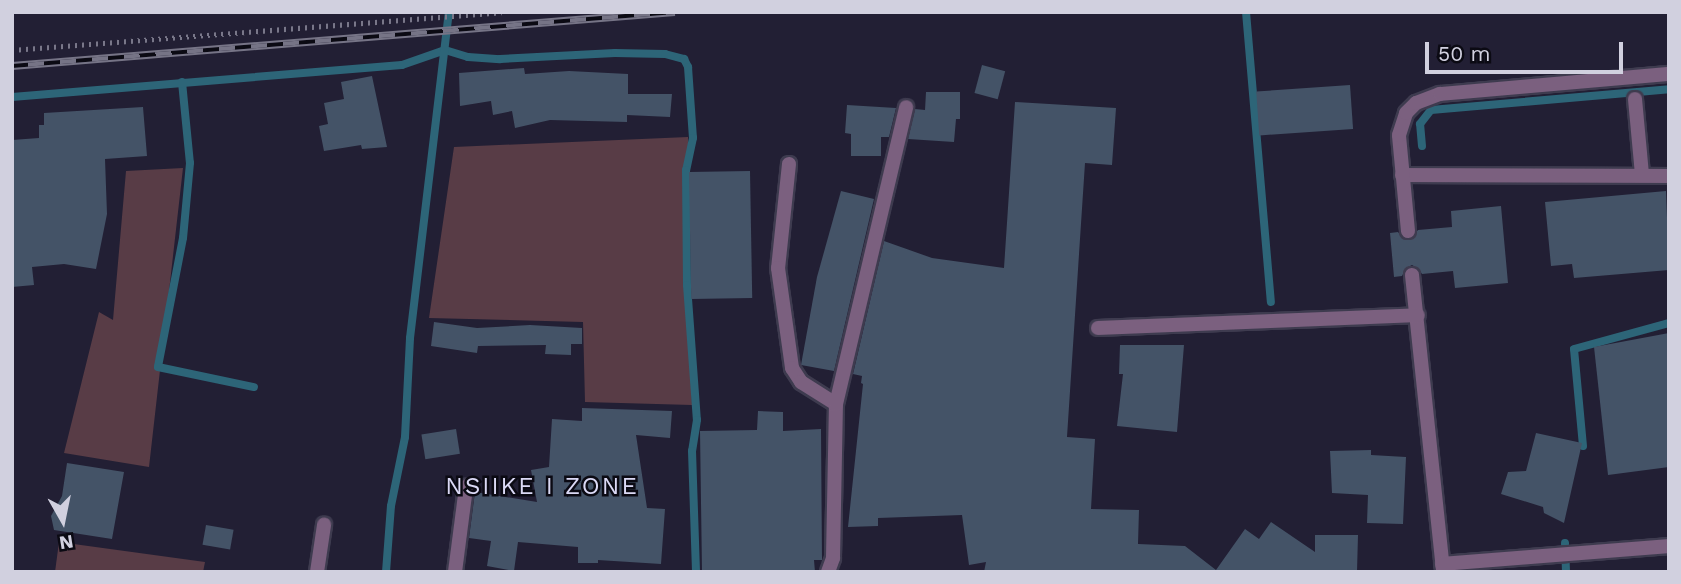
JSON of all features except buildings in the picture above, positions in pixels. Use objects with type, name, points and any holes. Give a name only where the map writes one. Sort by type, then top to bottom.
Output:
[{"type":"street","points":[[1408,231],[1398,135],[1406,113],[1424,98],[1440,94],[1669,74]]},
{"type":"street","points":[[1634,100],[1642,174]]},
{"type":"street","points":[[828,572],[833,558],[836,404],[906,107]]},
{"type":"street","points":[[789,164],[778,268],[792,368],[801,382],[836,404]]},
{"type":"street","points":[[1402,175],[1669,176]]},
{"type":"street","points":[[1412,275],[1443,568],[1669,545]]},
{"type":"street","points":[[1098,328],[1418,315]]},
{"type":"street","points":[[455,572],[466,487]]},
{"type":"street","points":[[317,572],[324,525]]},
{"type":"path","points":[[12,50],[502,12]]},
{"type":"shaded area","points":[[688,137],[692,405],[585,402],[583,322],[429,318],[454,147]]},
{"type":"shaded area","points":[[183,168],[149,467],[64,453],[99,312],[113,320],[126,171]]},
{"type":"shaded area","points":[[59,542],[205,562],[203,572],[55,572]]},
{"type":"waterway","points":[[386,572],[391,506],[405,437],[410,338],[449,12]]},
{"type":"waterway","points":[[1246,12],[1271,302]]},
{"type":"waterway","points":[[12,97],[402,65],[445,50],[468,57],[500,59],[615,53],[665,54],[684,59],[688,67],[693,138],[686,170],[687,285],[697,420],[692,451],[696,572]]},
{"type":"waterway","points":[[182,82],[190,163],[183,238],[158,367],[254,387]]},
{"type":"waterway","points":[[1422,146],[1420,124],[1431,110],[1669,89]]},
{"type":"waterway","points":[[1583,446],[1574,349],[1669,323]]},
{"type":"waterway","points":[[1565,543],[1566,572]]},
{"type":"railway","points":[[12,66],[675,12]]},
{"type":"district","name":"NSIIKE I ZONE","points":[[542,487]]}]
